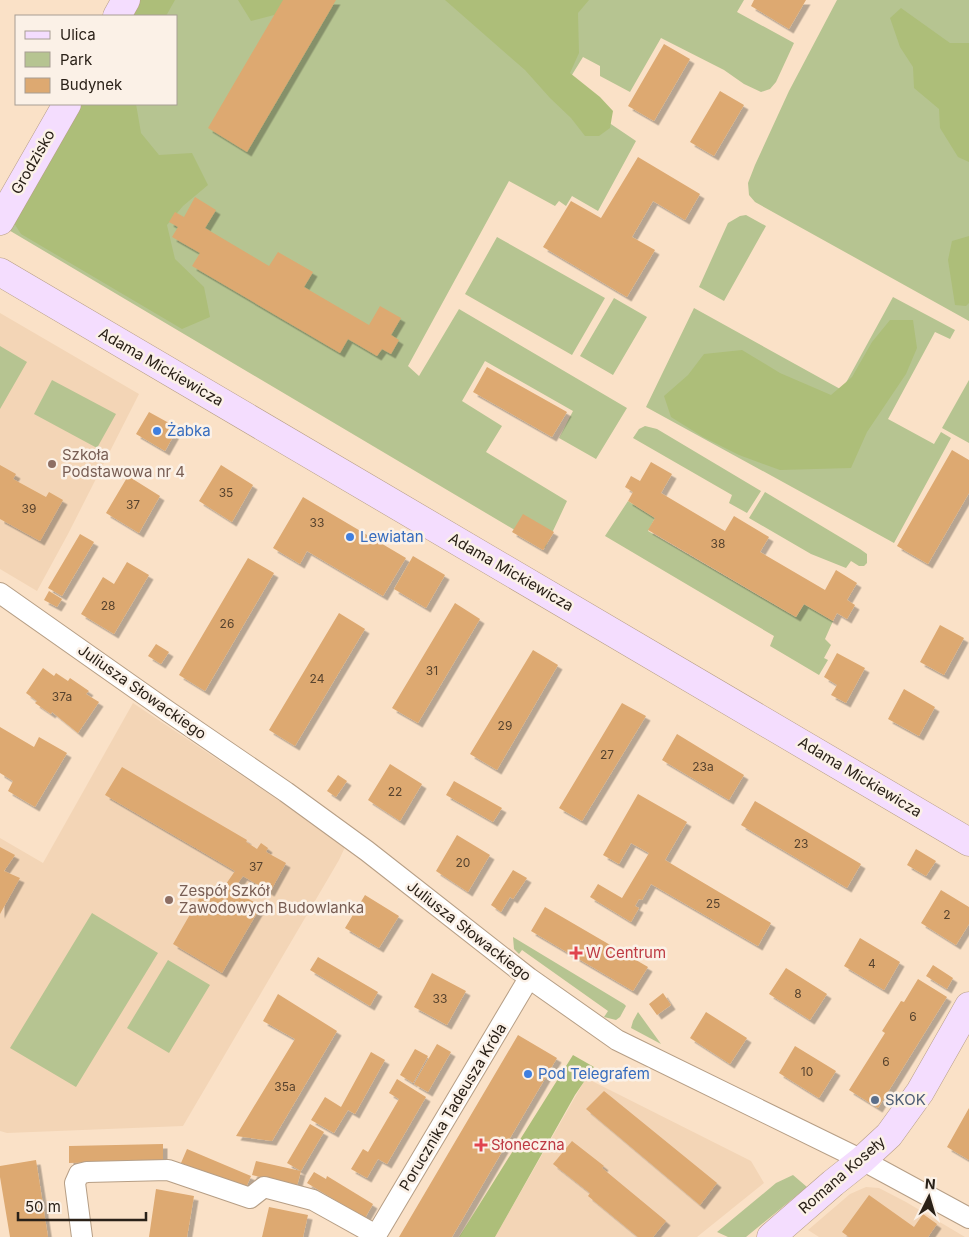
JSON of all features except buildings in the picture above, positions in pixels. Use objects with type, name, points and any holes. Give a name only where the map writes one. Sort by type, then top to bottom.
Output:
[{"type":"street","points":[[118,15],[126,0]]},
{"type":"street","name":"Grodzisko","points":[[0,221],[66,105]]},
{"type":"street","name":"Adama Mickiewicza","points":[[0,272],[969,842]]},
{"type":"street","name":"Juliusza Słowackiego","points":[[0,593],[286,792],[367,851],[529,978],[617,1040],[862,1160],[969,1218]]},
{"type":"street","name":"Porucznika Tadeusza Króla","points":[[82,1237],[75,1183],[78,1174],[87,1172],[168,1170],[250,1198],[264,1187],[313,1200],[376,1236],[529,978]]},
{"type":"street","name":"Romana Koseły","points":[[771,1237],[889,1135],[920,1092],[969,1006]]},
{"type":"shaded area","name":"Szkoła Podstawowa nr 4","points":[[0,313],[139,394],[37,591],[0,569]]},
{"type":"shaded area","name":"Zespół Szkół Zawodowych Budowlanka","points":[[133,703],[346,845],[183,1126],[7,1133],[0,1131],[0,838],[43,863]]},
{"type":"shaded area","points":[[586,1078],[751,1161],[764,1183],[697,1237],[495,1237]]},
{"type":"shaded area","points":[[866,1187],[879,1188],[965,1237],[819,1237],[808,1230],[850,1194]]},
{"type":"green space","points":[[137,0],[744,0],[737,12],[794,43],[776,82],[770,89],[761,92],[744,84],[724,70],[661,38],[630,92],[600,76],[600,66],[583,57],[562,91],[636,141],[598,211],[572,196],[566,206],[559,201],[555,206],[509,181],[408,366],[419,376],[459,309],[627,408],[596,459],[559,438],[573,411],[485,361],[462,401],[502,426],[486,452],[567,501],[545,548],[7,229],[77,105],[178,105],[178,15],[129,15]]},
{"type":"green space","points":[[138,0],[175,0],[167,15],[130,15]]},
{"type":"green space","points":[[238,0],[296,0],[278,14],[251,21]]},
{"type":"green space","points":[[445,0],[589,0],[578,13],[579,53],[570,73],[600,97],[613,111],[610,128],[599,136],[585,136],[571,118],[525,70]]},
{"type":"green space","points":[[837,0],[969,0],[969,321],[755,202],[749,195],[748,183],[755,165],[789,91]]},
{"type":"green space","points":[[901,8],[950,43],[969,43],[969,162],[958,157],[940,128],[939,109],[914,88],[913,67],[900,47],[890,18]]},
{"type":"green space","points":[[77,105],[136,105],[141,133],[159,155],[192,153],[208,185],[183,206],[167,225],[175,259],[204,287],[210,317],[182,329],[21,234],[12,220]]},
{"type":"green space","points":[[746,215],[766,226],[724,301],[699,287],[728,223],[740,216]]},
{"type":"green space","points":[[969,236],[969,303],[966,306],[955,305],[948,260],[952,241]]},
{"type":"green space","points":[[497,237],[605,298],[572,355],[465,294]]},
{"type":"green space","points":[[893,297],[955,330],[950,339],[935,332],[888,419],[934,444],[941,432],[951,438],[894,543],[646,407],[694,308],[842,390]]},
{"type":"green space","points":[[614,298],[647,317],[613,375],[580,356]]},
{"type":"green space","points":[[890,320],[913,320],[917,348],[906,374],[867,432],[851,468],[780,470],[739,455],[703,437],[671,417],[664,396],[688,375],[704,354],[742,350],[780,373],[831,395],[852,377],[872,342]]},
{"type":"green space","points":[[0,346],[27,362],[0,409]]},
{"type":"green space","points":[[52,380],[116,414],[97,448],[34,414]]},
{"type":"green space","points":[[969,380],[969,443],[942,428]]},
{"type":"green space","points":[[645,426],[657,429],[761,491],[747,513],[729,503],[732,495],[633,438],[639,429]]},
{"type":"green space","points":[[765,492],[860,549],[867,554],[867,563],[864,566],[859,566],[851,561],[846,568],[811,554],[749,518]]},
{"type":"green space","points":[[628,501],[655,518],[648,531],[796,617],[804,604],[833,621],[825,639],[831,645],[824,658],[828,660],[819,675],[770,646],[774,636],[605,536]]},
{"type":"green space","points":[[92,913],[158,953],[76,1087],[10,1048]]},
{"type":"green space","points":[[513,937],[624,1004],[626,1006],[620,1017],[616,1020],[604,1017],[608,1011],[522,950],[519,954],[514,949]]},
{"type":"green space","points":[[168,960],[210,985],[169,1053],[127,1028]]},
{"type":"green space","points":[[638,1012],[661,1044],[631,1028]]},
{"type":"green space","points":[[573,1055],[594,1067],[575,1095],[495,1237],[459,1237]]},
{"type":"green space","points":[[793,1175],[807,1187],[746,1237],[728,1237],[717,1232],[776,1183]]},
{"type":"place","name":"Żabka","points":[[157,431]]},
{"type":"place","name":"Szkoła Podstawowa nr 4","points":[[52,464]]},
{"type":"place","name":"Lewiatan","points":[[350,537]]},
{"type":"place","name":"Zespół Szkół Zawodowych Budowlanka","points":[[169,900]]},
{"type":"place","name":"W Centrum","points":[[576,953]]},
{"type":"place","name":"Pod Telegrafem","points":[[528,1074]]},
{"type":"place","name":"SKOK","points":[[875,1100]]},
{"type":"place","name":"Słoneczna","points":[[481,1145]]}]
